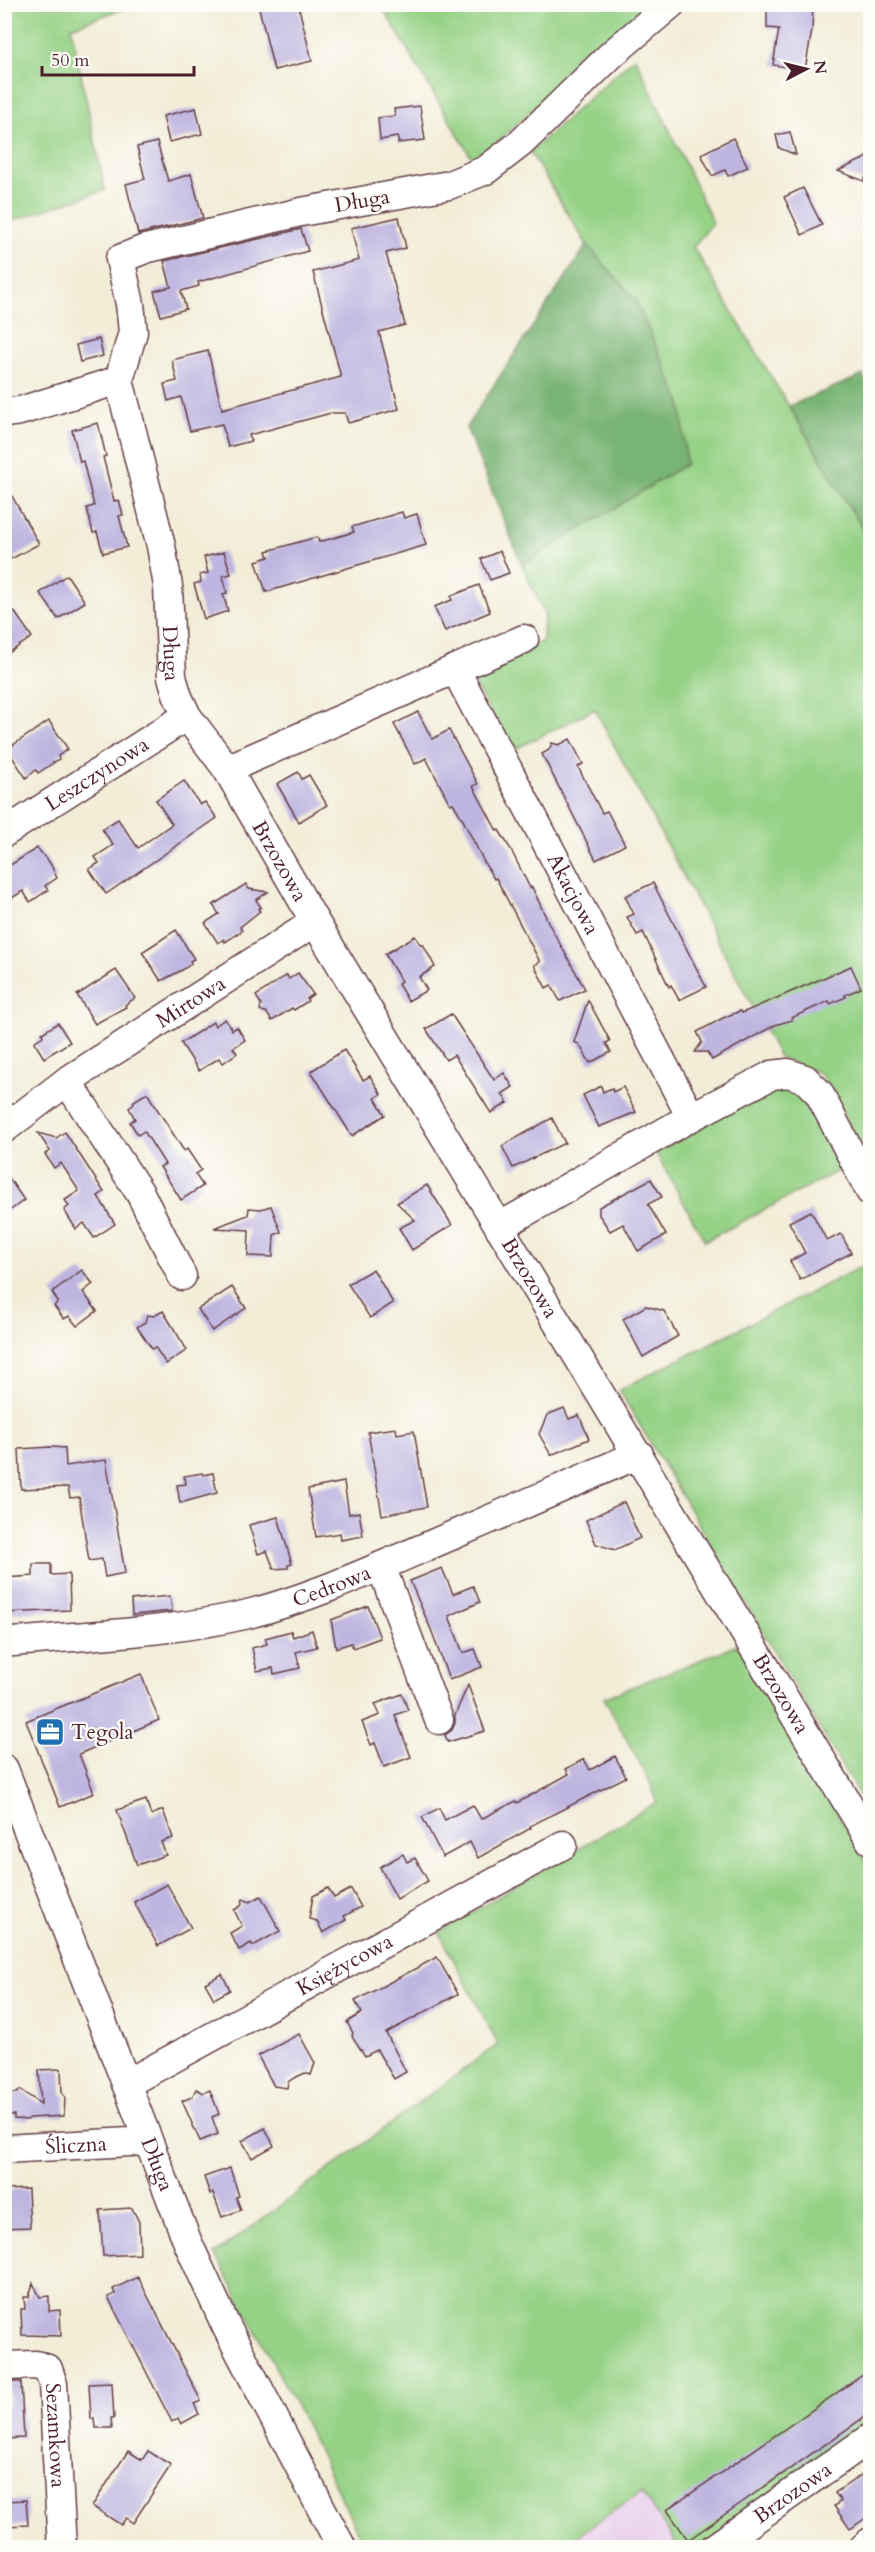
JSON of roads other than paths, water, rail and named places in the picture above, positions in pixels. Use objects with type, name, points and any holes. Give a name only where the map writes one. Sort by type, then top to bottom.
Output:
[{"type":"street","name":"Długa","points":[[187,716],[172,677],[168,586],[161,546],[119,380],[121,365],[133,332],[130,304],[120,259],[145,249],[301,212],[448,184],[486,170],[520,143],[612,54],[669,5]]},
{"type":"street","points":[[4,413],[20,411],[119,380]]},
{"type":"street","points":[[227,769],[524,639]]},
{"type":"street","name":"Akacjowa","points":[[455,669],[691,1117]]},
{"type":"street","name":"Brzozowa","points":[[187,716],[227,769],[315,922],[639,1454],[870,1840]]},
{"type":"street","name":"Leszczynowa","points":[[4,833],[187,716]]},
{"type":"street","name":"Mirtowa","points":[[4,1130],[67,1081],[315,922]]},
{"type":"street","points":[[500,1227],[691,1117],[772,1075],[788,1073],[805,1078],[819,1093],[870,1191]]},
{"type":"street","points":[[67,1081],[140,1193],[182,1276]]},
{"type":"street","name":"Cedrowa","points":[[4,1643],[133,1631],[218,1620],[274,1607],[381,1566],[639,1454]]},
{"type":"street","points":[[381,1566],[438,1720]]},
{"type":"street","name":"Długa","points":[[4,1768],[16,1824],[126,2084],[185,2235],[333,2546]]},
{"type":"street","name":"Księżycowa","points":[[126,2084],[564,1845]]},
{"type":"street","name":"Śliczna","points":[[4,2149],[148,2141]]},
{"type":"street","name":"Sezamkowa","points":[[4,2366],[36,2365],[48,2369],[53,2384],[62,2547]]},
{"type":"street","name":"Brzozowa","points":[[714,2547],[870,2438]]},
{"type":"street","points":[[863,2547],[870,2542]]},
{"type":"place","name":"Tegola","points":[[50,1732]]}]
